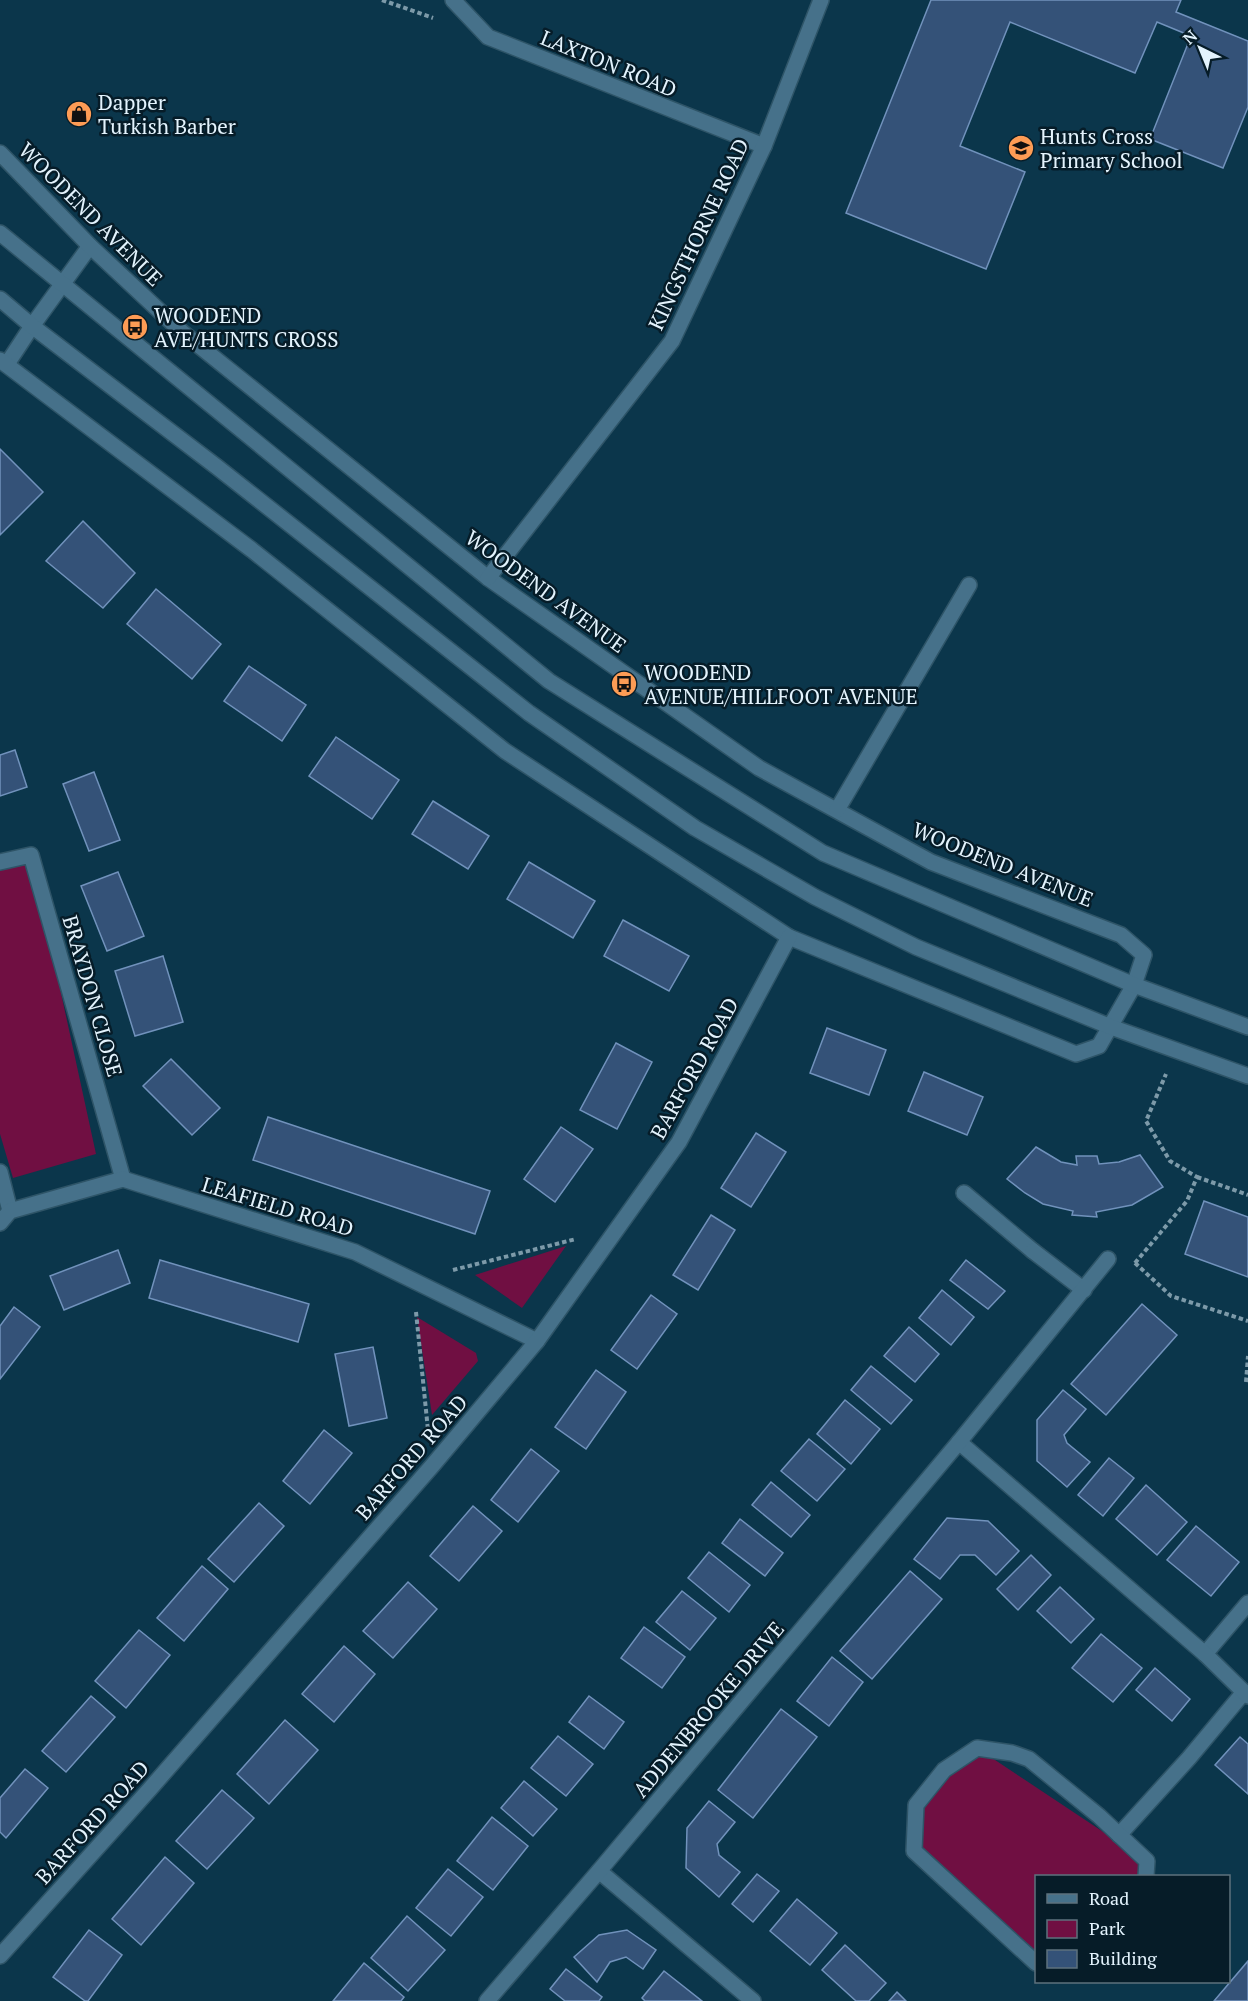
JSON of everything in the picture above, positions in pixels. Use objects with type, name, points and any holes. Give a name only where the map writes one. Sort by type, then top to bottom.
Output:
[{"type":"street","name":"LAXTON ROAD","points":[[453,0],[488,37],[764,146]]},
{"type":"street","name":"KINGSTHORNE ROAD","points":[[488,578],[672,341],[764,146],[821,0]]},
{"type":"street","name":"WOODEND AVENUE","points":[[0,153],[90,246],[182,332],[488,578],[759,768],[931,862],[1121,935],[1144,955],[1134,985]]},
{"type":"street","points":[[0,233],[549,681],[823,853],[1134,985],[1248,1027]]},
{"type":"street","points":[[90,246],[4,362],[252,550],[505,752],[789,937],[1076,1053],[1099,1046],[1112,1027],[1134,985]]},
{"type":"street","points":[[0,299],[529,713],[695,828],[815,897],[916,947],[1112,1027],[1248,1076]]},
{"type":"street","points":[[837,810],[969,585]]},
{"type":"street","name":"BRAYDON CLOSE","points":[[0,862],[31,855],[123,1179]]},
{"type":"street","name":"BARFORD ROAD","points":[[0,1956],[149,1790],[424,1475],[537,1341],[679,1142],[789,937]]},
{"type":"street","points":[[0,1172],[10,1210]]},
{"type":"street","points":[[0,1223],[10,1210],[123,1179]]},
{"type":"street","name":"LEAFIELD ROAD","points":[[123,1179],[355,1252],[537,1341]]},
{"type":"street","points":[[964,1193],[1084,1290]]},
{"type":"street","name":"ADDENBROOKE DRIVE","points":[[487,2001],[599,1871],[1108,1259]]},
{"type":"street","points":[[958,1442],[1205,1654],[1246,1694],[1119,1835]]},
{"type":"street","points":[[1205,1654],[1248,1603]]},
{"type":"street","points":[[1035,1962],[914,1851],[916,1805],[944,1770],[977,1748],[1012,1753],[1029,1759],[1147,1861],[1146,1875]]},
{"type":"street","points":[[599,1871],[753,2001]]},
{"type":"path","points":[[1176,1050],[1146,1121],[1170,1161],[1197,1177],[1248,1195]]},
{"type":"path","points":[[1108,1259],[1130,1268],[1187,1201],[1197,1177]]},
{"type":"path","points":[[1135,1263],[1171,1296],[1248,1321]]},
{"type":"path","points":[[1246,1383],[1248,1356]]},
{"type":"green space","points":[[31,855],[96,1154],[13,1178],[0,1134],[0,862]]},
{"type":"green space","points":[[566,1246],[522,1308],[475,1275]]},
{"type":"green space","points":[[417,1317],[476,1353],[478,1361],[432,1415]]},
{"type":"green space","points":[[977,1748],[1147,1861],[1146,1875],[1035,1875],[1035,1962],[914,1851],[928,1790]]},
{"type":"building","points":[[931,0],[1181,0],[1176,12],[1248,41],[1248,107],[1223,168],[1150,139],[1191,36],[1157,22],[1135,73],[1010,22],[960,146],[1025,172],[986,269],[846,213]]},
{"type":"building","points":[[0,449],[43,492],[0,535]]},
{"type":"building","points":[[83,521],[135,573],[103,608],[46,561]]},
{"type":"building","points":[[156,589],[221,644],[192,679],[127,624]]},
{"type":"building","points":[[249,666],[306,705],[282,741],[224,701]]},
{"type":"building","points":[[336,737],[399,780],[372,819],[309,776]]},
{"type":"building","points":[[15,750],[27,787],[0,796],[0,755]]},
{"type":"building","points":[[94,772],[120,840],[89,851],[63,784]]},
{"type":"building","points":[[433,801],[489,836],[468,869],[412,834]]},
{"type":"building","points":[[529,862],[595,901],[573,938],[507,899]]},
{"type":"building","points":[[118,872],[144,936],[107,951],[81,886]]},
{"type":"building","points":[[623,920],[689,956],[669,991],[604,956]]},
{"type":"building","points":[[163,956],[183,1022],[135,1036],[115,971]]},
{"type":"building","points":[[827,1028],[886,1050],[869,1095],[810,1073]]},
{"type":"building","points":[[616,1043],[652,1062],[617,1129],[580,1110]]},
{"type":"building","points":[[171,1059],[220,1108],[192,1135],[143,1086]]},
{"type":"building","points":[[924,1072],[983,1097],[967,1135],[908,1111]]},
{"type":"building","points":[[268,1117],[490,1191],[475,1234],[253,1160]]},
{"type":"building","points":[[561,1127],[593,1149],[555,1202],[524,1179]]},
{"type":"building","points":[[756,1133],[786,1152],[751,1207],[721,1188]]},
{"type":"building","points":[[1036,1147],[1061,1162],[1077,1165],[1076,1156],[1097,1156],[1099,1164],[1119,1162],[1140,1155],[1163,1187],[1132,1205],[1096,1212],[1097,1217],[1072,1215],[1073,1211],[1043,1204],[1007,1179]]},
{"type":"building","points":[[1204,1201],[1248,1217],[1248,1277],[1185,1254]]},
{"type":"building","points":[[711,1215],[735,1230],[698,1290],[673,1275]]},
{"type":"building","points":[[118,1250],[130,1283],[64,1310],[50,1276]]},
{"type":"building","points":[[160,1260],[309,1304],[298,1342],[149,1298]]},
{"type":"building","points":[[966,1260],[1005,1291],[988,1309],[950,1280]]},
{"type":"building","points":[[942,1290],[974,1317],[951,1345],[919,1318]]},
{"type":"building","points":[[651,1295],[677,1314],[637,1369],[611,1350]]},
{"type":"building","points":[[1142,1304],[1177,1335],[1106,1415],[1071,1384]]},
{"type":"building","points":[[14,1307],[40,1327],[0,1379],[0,1326]]},
{"type":"building","points":[[909,1327],[939,1354],[915,1382],[884,1356]]},
{"type":"building","points":[[373,1347],[387,1418],[349,1426],[335,1354]]},
{"type":"building","points":[[871,1366],[912,1400],[891,1424],[851,1390]]},
{"type":"building","points":[[596,1370],[626,1392],[586,1449],[555,1427]]},
{"type":"building","points":[[1063,1390],[1086,1409],[1064,1435],[1067,1443],[1090,1462],[1067,1487],[1037,1461],[1037,1420]]},
{"type":"building","points":[[845,1400],[880,1429],[851,1464],[817,1434]]},
{"type":"building","points":[[324,1430],[352,1453],[310,1504],[283,1481]]},
{"type":"building","points":[[809,1439],[845,1469],[817,1501],[781,1471]]},
{"type":"building","points":[[531,1449],[559,1471],[518,1522],[491,1500]]},
{"type":"building","points":[[1109,1458],[1134,1478],[1103,1516],[1078,1495]]},
{"type":"building","points":[[771,1482],[810,1515],[791,1537],[752,1505]]},
{"type":"building","points":[[1146,1485],[1187,1522],[1157,1555],[1116,1519]]},
{"type":"building","points":[[259,1503],[284,1526],[234,1582],[208,1559]]},
{"type":"building","points":[[473,1506],[502,1531],[459,1581],[430,1556]]},
{"type":"building","points":[[947,1518],[988,1521],[1019,1551],[996,1575],[975,1555],[960,1555],[940,1579],[914,1559]]},
{"type":"building","points":[[740,1519],[783,1553],[765,1576],[722,1543]]},
{"type":"building","points":[[1196,1526],[1239,1562],[1211,1596],[1167,1560]]},
{"type":"building","points":[[709,1552],[750,1585],[729,1612],[688,1578]]},
{"type":"building","points":[[1031,1555],[1051,1575],[1018,1610],[997,1589]]},
{"type":"building","points":[[202,1566],[228,1589],[184,1641],[157,1618]]},
{"type":"building","points":[[910,1571],[942,1599],[872,1679],[840,1651]]},
{"type":"building","points":[[408,1582],[437,1609],[393,1658],[363,1631]]},
{"type":"building","points":[[1060,1587],[1094,1619],[1071,1643],[1037,1611]]},
{"type":"building","points":[[682,1591],[716,1618],[690,1650],[656,1622]]},
{"type":"building","points":[[644,1627],[685,1657],[662,1688],[621,1658]]},
{"type":"building","points":[[139,1630],[170,1655],[126,1708],[95,1681]]},
{"type":"building","points":[[1101,1634],[1142,1668],[1113,1702],[1072,1668]]},
{"type":"building","points":[[344,1646],[375,1674],[334,1722],[302,1694]]},
{"type":"building","points":[[832,1657],[863,1682],[829,1726],[797,1701]]},
{"type":"building","points":[[1155,1668],[1190,1699],[1172,1721],[1136,1690]]},
{"type":"building","points":[[91,1696],[115,1717],[66,1772],[42,1751]]},
{"type":"building","points":[[589,1696],[624,1722],[604,1749],[569,1722]]},
{"type":"building","points":[[781,1709],[817,1737],[753,1818],[718,1790]]},
{"type":"building","points":[[285,1720],[318,1750],[269,1804],[237,1774]]},
{"type":"building","points":[[558,1736],[593,1764],[566,1796],[531,1768]]},
{"type":"building","points":[[1240,1737],[1248,1744],[1248,1794],[1215,1765]]},
{"type":"building","points":[[25,1769],[48,1788],[6,1838],[0,1832],[0,1798]]},
{"type":"building","points":[[524,1781],[557,1809],[533,1836],[501,1808]]},
{"type":"building","points":[[222,1790],[254,1818],[207,1869],[176,1841]]},
{"type":"building","points":[[709,1801],[735,1822],[717,1844],[719,1855],[740,1872],[719,1897],[686,1868],[687,1828]]},
{"type":"building","points":[[492,1817],[528,1846],[493,1890],[457,1861]]},
{"type":"building","points":[[165,1857],[194,1883],[141,1945],[112,1919]]},
{"type":"building","points":[[448,1869],[483,1897],[451,1936],[416,1908]]},
{"type":"building","points":[[757,1874],[779,1891],[753,1922],[732,1904]]},
{"type":"building","points":[[797,1899],[837,1933],[810,1965],[770,1931]]},
{"type":"building","points":[[407,1916],[445,1950],[408,1991],[371,1958]]},
{"type":"building","points":[[89,1930],[122,1955],[88,2001],[85,2001],[53,1977]]},
{"type":"building","points":[[627,1930],[656,1950],[643,1969],[626,1957],[610,1962],[597,1982],[574,1957],[599,1935]]},
{"type":"building","points":[[845,1945],[886,1983],[869,2001],[856,2001],[822,1970]]},
{"type":"building","points":[[1248,1961],[1248,2001],[1214,2001]]},
{"type":"building","points":[[364,1963],[404,1997],[401,2001],[333,2001]]},
{"type":"building","points":[[566,1969],[602,1997],[599,2001],[565,2001],[550,1989]]},
{"type":"building","points":[[664,1971],[702,2001],[645,2001],[642,1998]]},
{"type":"building","points":[[897,1992],[906,2001],[889,2001]]},
{"type":"place","name":"Dapper Turkish Barber","points":[[79,114]]},
{"type":"place","name":"Hunts Cross Primary School","points":[[1021,148]]},
{"type":"place","name":"WOODEND AVE/HUNTS CROSS","points":[[135,327]]},
{"type":"place","name":"WOODEND AVENUE/HILLFOOT AVENUE","points":[[624,684]]}]
